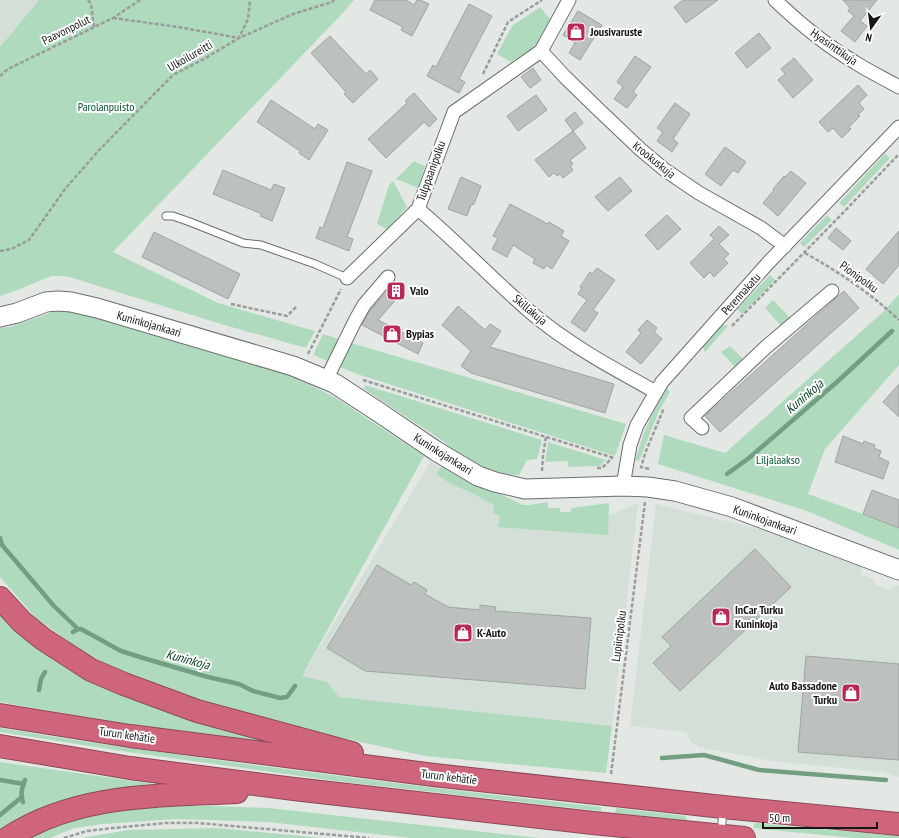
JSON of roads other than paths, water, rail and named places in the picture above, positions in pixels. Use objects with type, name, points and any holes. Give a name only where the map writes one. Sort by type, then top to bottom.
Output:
[{"type":"highway","points":[[0,598],[22,622],[48,643],[91,670],[124,684],[197,711],[434,775]]},
{"type":"highway","name":"Turun kehätie","points":[[0,715],[130,736],[434,775],[723,807],[899,824]]},
{"type":"highway","points":[[0,746],[130,768],[294,789],[593,823],[744,838]]},
{"type":"highway","points":[[8,838],[18,831],[70,809],[102,802],[126,798],[294,789]]},
{"type":"street","name":"Tulppaanipolku","points":[[347,278],[418,209],[454,112],[541,51],[569,0]]},
{"type":"street","name":"Hyasinttikuja","points":[[775,0],[787,12],[855,63],[899,87]]},
{"type":"street","name":"Krookuskuja","points":[[541,51],[609,120],[665,170],[699,193],[761,228],[785,246]]},
{"type":"street","name":"Perennakatu","points":[[623,486],[630,445],[637,425],[662,382],[729,306],[899,127]]},
{"type":"street","name":"Skillakuja","points":[[418,209],[529,310],[569,341],[595,358],[656,392]]},
{"type":"street","points":[[326,380],[354,321],[364,306],[388,277]]},
{"type":"street","points":[[702,428],[691,418],[766,347],[832,291]]},
{"type":"street","name":"Kuninkojankaari","points":[[0,317],[17,313],[46,302],[71,302],[293,366],[326,380],[350,394],[436,451],[478,476],[495,482],[525,488],[623,486],[648,487],[675,491],[732,507],[899,570]]},
{"type":"lane","points":[[166,216],[173,216],[243,243],[261,245],[315,264],[347,278]]},
{"type":"lane","points":[[721,836],[723,807]]},
{"type":"waterway","name":"Kuninkoja","points":[[727,474],[749,458],[837,382],[892,331]]},
{"type":"waterway","points":[[0,538],[2,545],[54,606],[78,629]]},
{"type":"waterway","name":"Kuninkoja","points":[[73,632],[81,629],[121,651],[208,677],[239,684],[253,691],[280,698],[287,697],[295,686]]},
{"type":"waterway","name":"Kuninkoja","points":[[39,690],[41,679],[45,672]]},
{"type":"waterway","points":[[662,758],[704,755],[759,770],[886,780]]},
{"type":"waterway","points":[[0,780],[24,784]]},
{"type":"waterway","name":"Kuninkoja","points":[[23,802],[22,791],[25,780]]},
{"type":"waterway","points":[[0,815],[22,797]]},
{"type":"place","name":"Jousivaruste","points":[[576,32]]},
{"type":"place","name":"Valo","points":[[396,291]]},
{"type":"place","name":"Bypias","points":[[392,334]]},
{"type":"place","name":"InCar Turku Kuninkoja","points":[[721,617]]},
{"type":"place","name":"K-Auto","points":[[463,633]]},
{"type":"place","name":"Auto Bassadone Turku","points":[[851,693]]},
{"type":"park label","name":"Parolanpuisto","points":[[106,107]]},
{"type":"park label","name":"Liljalaakso","points":[[778,460]]}]
